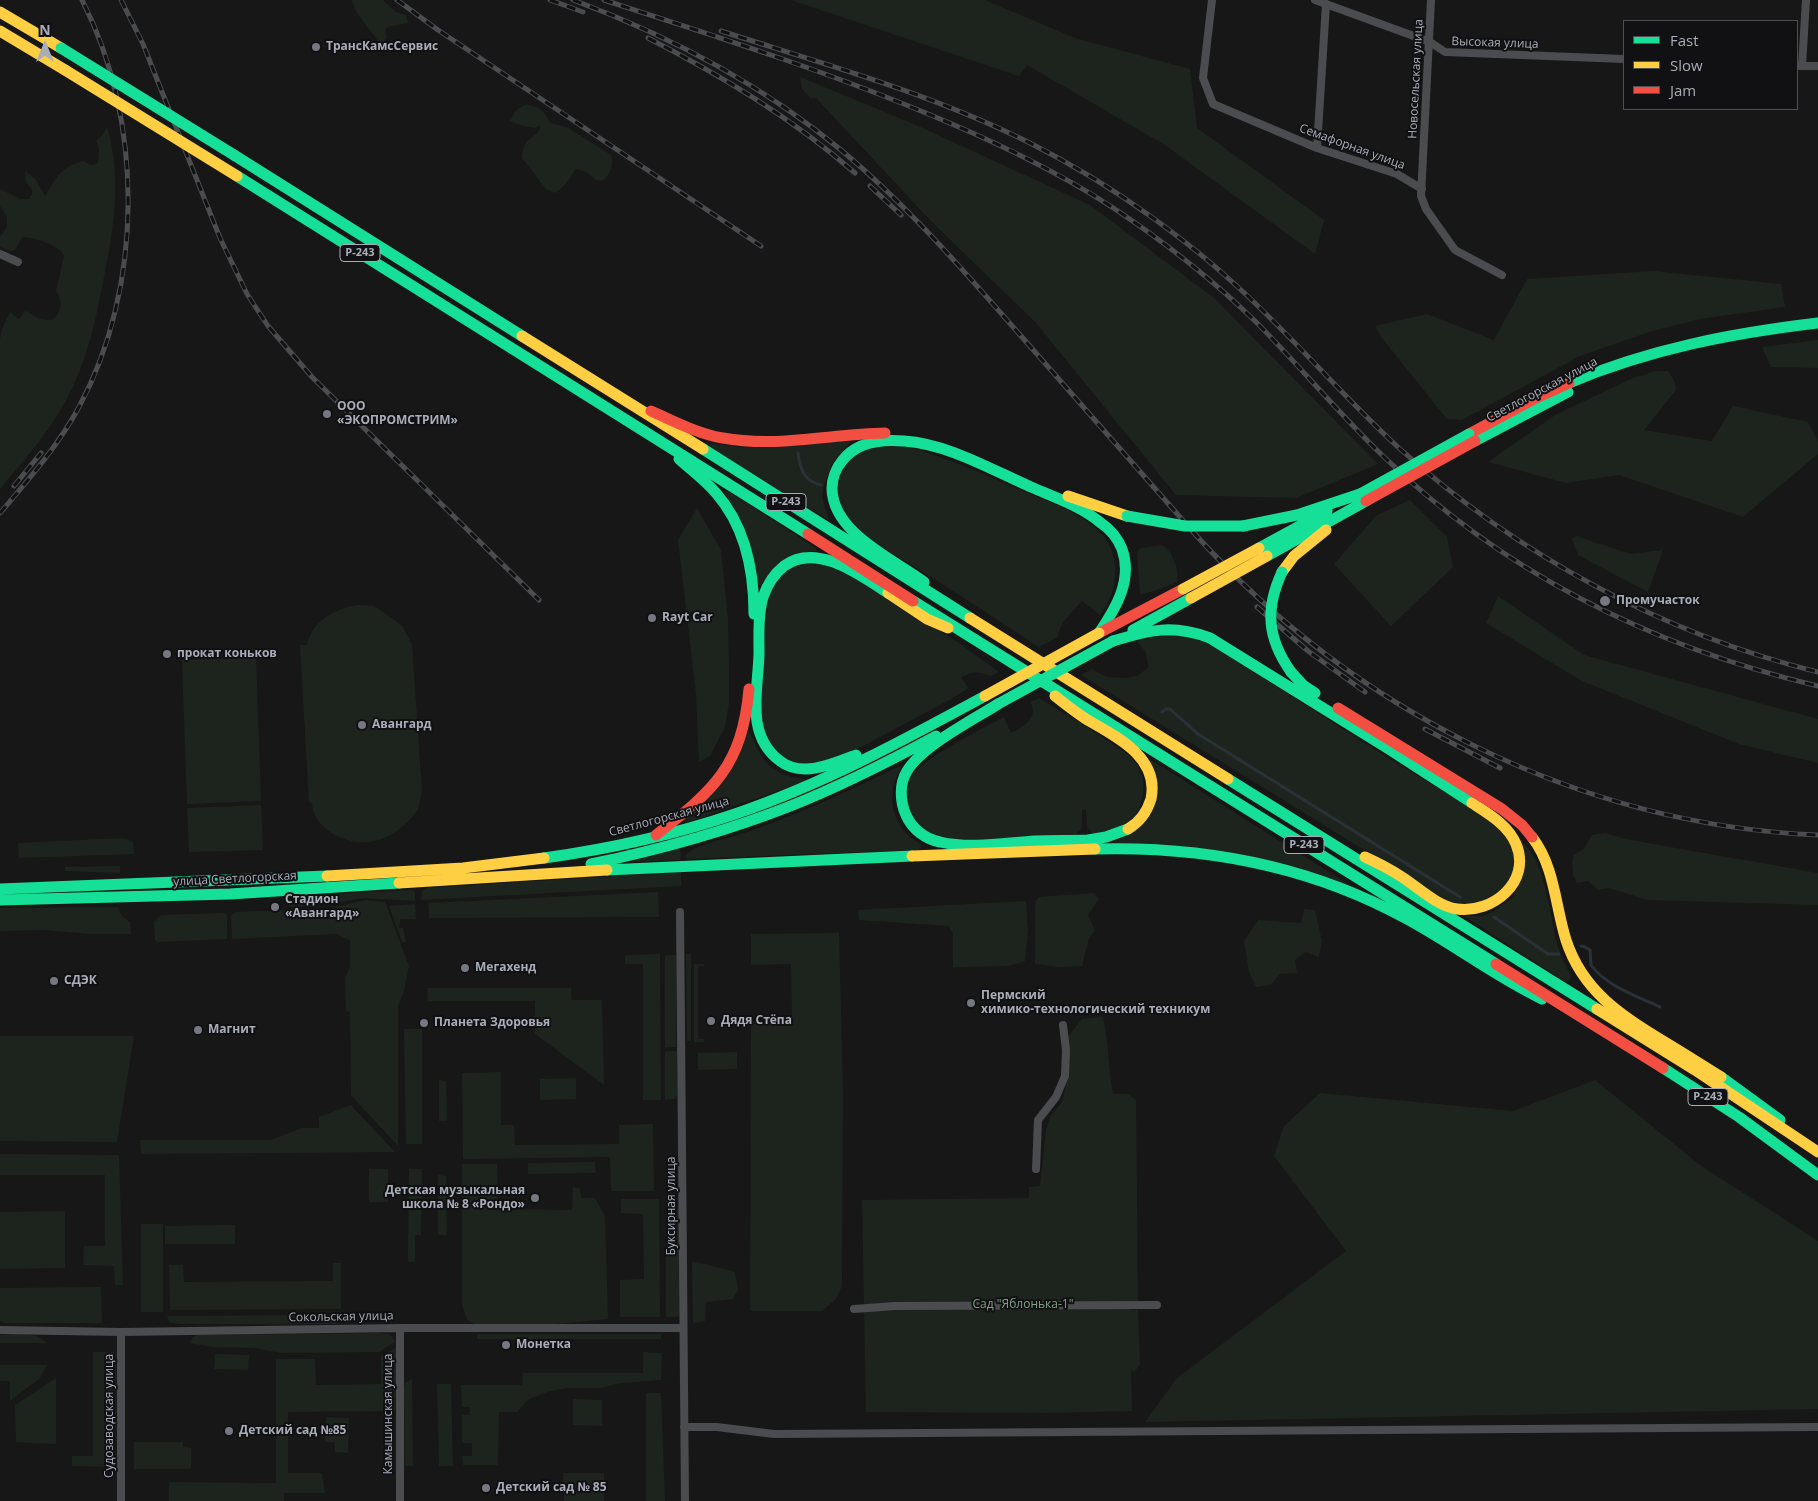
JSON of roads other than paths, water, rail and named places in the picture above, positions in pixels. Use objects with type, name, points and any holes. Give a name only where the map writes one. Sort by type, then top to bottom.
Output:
[{"type":"main road","name":"Р-243","points":[[0,12],[375,243],[617,397],[1748,1104],[1818,1152]]},
{"type":"main road","name":"Р-243","points":[[0,31],[237,176],[1593,1025],[1739,1117],[1818,1175]]},
{"type":"main road","name":"Светлогорская улица","points":[[1363,497],[1472,438],[1544,394],[1570,382],[1667,350],[1718,337],[1818,323]]},
{"type":"main road","points":[[617,397],[700,432],[730,440],[774,442],[878,433],[906,435],[933,440],[973,454],[1070,497],[1153,523],[1210,528],[1243,526],[1297,515],[1363,497]]},
{"type":"main road","points":[[955,607],[907,568],[859,536],[843,520],[833,500],[832,485],[836,469],[851,451],[867,443],[886,440],[932,446],[991,469],[1072,505],[1101,522],[1111,531],[1121,549],[1126,571],[1126,581],[1117,604],[1099,633]]},
{"type":"main road","points":[[652,838],[701,799],[714,784],[735,752],[743,730],[748,704],[754,610],[753,582],[750,566],[742,537],[735,522],[716,493],[663,444]]},
{"type":"main road","points":[[472,879],[591,864],[658,850],[740,825],[788,807],[871,769],[998,704],[1191,598],[1263,552],[1363,497]]},
{"type":"main road","points":[[1363,497],[1294,556],[1282,572],[1276,585],[1271,599],[1270,625],[1280,657],[1290,672],[1303,685],[1316,694],[1502,809],[1524,826],[1541,847],[1546,859],[1570,953],[1583,979],[1592,990],[1610,1007],[1744,1092],[1804,1142]]},
{"type":"main road","points":[[1099,633],[1183,589],[1263,552]]},
{"type":"main road","points":[[939,721],[827,766],[797,768],[788,766],[775,758],[762,739],[757,717],[760,622],[762,601],[769,582],[782,567],[795,560],[810,557],[825,559],[847,569],[926,619],[980,642]]},
{"type":"main road","points":[[1113,641],[1162,629],[1187,630],[1210,638],[1493,816],[1505,826],[1515,840],[1520,858],[1520,868],[1513,886],[1499,901],[1474,910],[1455,908],[1442,903],[1395,873],[1295,821]]},
{"type":"main road","name":"Светлогорская улица","points":[[335,876],[475,867],[590,851],[652,838],[735,814],[782,797],[842,771],[939,721],[1099,633]]},
{"type":"main road","points":[[998,704],[928,750],[908,770],[902,782],[902,804],[905,815],[919,833],[940,842],[964,844],[1088,839],[1114,835],[1138,823],[1149,804],[1152,783],[1146,765],[1140,756],[1130,747],[1074,711],[1016,665]]},
{"type":"main road","points":[[472,879],[617,869],[1035,850],[1127,848],[1196,852],[1263,864],[1290,871],[1367,899],[1406,918],[1521,989],[1593,1025]]},
{"type":"main road","name":"улица Светлогорская","points":[[0,889],[335,876]]},
{"type":"main road","name":"улица Светлогорская","points":[[0,900],[230,894],[472,879]]},
{"type":"main road","points":[[1622,1025],[1668,1044]]},
{"type":"street","name":"Семафорная улица","points":[[1212,0],[1203,78],[1211,94],[1213,104],[1318,148],[1397,174],[1422,188]]},
{"type":"street","name":"Высокая улица","points":[[1315,0],[1430,42],[1445,52],[1623,59]]},
{"type":"street","name":"Новосельская улица","points":[[1422,188],[1431,0]]},
{"type":"street","points":[[1806,0],[1799,66],[1818,66]]},
{"type":"street","points":[[1318,148],[1326,4]]},
{"type":"street","points":[[1422,188],[1421,196],[1426,209],[1455,250],[1502,275]]},
{"type":"street","points":[[0,254],[18,262]]},
{"type":"street","name":"Буксирная улица","points":[[680,912],[685,1501]]},
{"type":"street","points":[[1036,1169],[1038,1120],[1056,1097],[1065,1076],[1066,1050],[1063,1025]]},
{"type":"street","points":[[854,1309],[895,1306],[1157,1305]]},
{"type":"street","name":"Сокольская улица","points":[[0,1330],[121,1332],[400,1328],[683,1328]]},
{"type":"street","name":"Камышинская улица","points":[[400,1328],[400,1501]]},
{"type":"street","name":"Судозаводская улица","points":[[121,1332],[121,1501]]},
{"type":"street","points":[[684,1427],[717,1427],[774,1434],[1818,1427]]},
{"type":"waterway","points":[[798,453],[804,474],[811,481],[821,485]]},
{"type":"waterway","points":[[1162,712],[1170,709],[1198,734],[1460,897]]},
{"type":"waterway","points":[[1494,917],[1548,954],[1559,954]]},
{"type":"waterway","points":[[1581,946],[1590,950],[1591,965],[1605,979],[1622,990],[1660,1007]]},
{"type":"railway","points":[[0,513],[52,449],[79,407],[100,360],[116,309],[125,257],[128,204],[125,150],[117,98],[102,47],[82,0]]},
{"type":"railway","points":[[121,0],[143,44],[220,238],[247,294],[268,326],[312,377],[539,600]]},
{"type":"railway","points":[[397,0],[438,30],[761,246]]},
{"type":"railway","points":[[550,0],[583,12]]},
{"type":"railway","points":[[573,0],[645,29],[747,83],[810,126],[841,150],[889,193],[934,239],[1194,533],[1257,596],[1325,653],[1398,704],[1476,747],[1557,782],[1642,808],[1729,826],[1818,835]]},
{"type":"railway","points":[[604,0],[852,84],[985,139],[1062,177],[1134,222],[1212,282],[1255,321],[1383,456],[1430,498],[1479,536],[1531,570],[1584,601],[1640,627],[1698,650],[1757,670],[1818,686]]},
{"type":"railway","points":[[721,31],[876,80],[952,108],[1026,141],[1075,167],[1138,207],[1211,263],[1273,320],[1399,448],[1445,487],[1493,523],[1543,556],[1595,586],[1649,613],[1704,636],[1760,656],[1818,672]]},
{"type":"railway","points":[[648,38],[703,67],[756,99],[806,134],[855,173]]},
{"type":"railway","points":[[870,186],[901,215]]},
{"type":"railway","points":[[14,486],[41,453]]},
{"type":"railway","points":[[1257,607],[1308,651],[1365,692]]},
{"type":"railway","points":[[1425,729],[1500,768]]},
{"type":"place","name":"ТрансКамсСервис","points":[[316,47]]},
{"type":"place","name":"ООО «ЭКОПРОМСТРИМ»","points":[[327,414]]},
{"type":"place","name":"Промучасток","points":[[1605,601]]},
{"type":"place","name":"Rayt Car","points":[[652,618]]},
{"type":"place","name":"прокат коньков","points":[[167,654]]},
{"type":"place","name":"Авангард","points":[[362,725]]},
{"type":"place","name":"Стадион «Авангард»","points":[[275,907]]},
{"type":"place","name":"Мегахенд","points":[[465,968]]},
{"type":"place","name":"СДЭК","points":[[54,981]]},
{"type":"place","name":"Пермский химико-технологический техникум","points":[[971,1003]]},
{"type":"place","name":"Дядя Стёпа","points":[[711,1021]]},
{"type":"place","name":"Планета Здоровья","points":[[424,1023]]},
{"type":"place","name":"Магнит","points":[[198,1030]]},
{"type":"place","name":"Детская музыкальная школа № 8 «Рондо»","points":[[535,1198]]},
{"type":"place","name":"Монетка","points":[[506,1345]]},
{"type":"place","name":"Детский сад №85","points":[[229,1431]]},
{"type":"place","name":"Детский сад № 85","points":[[486,1488]]},
{"type":"park label","name":"Сад \"Яблонька-1\"","points":[[1023,1305]]}]
